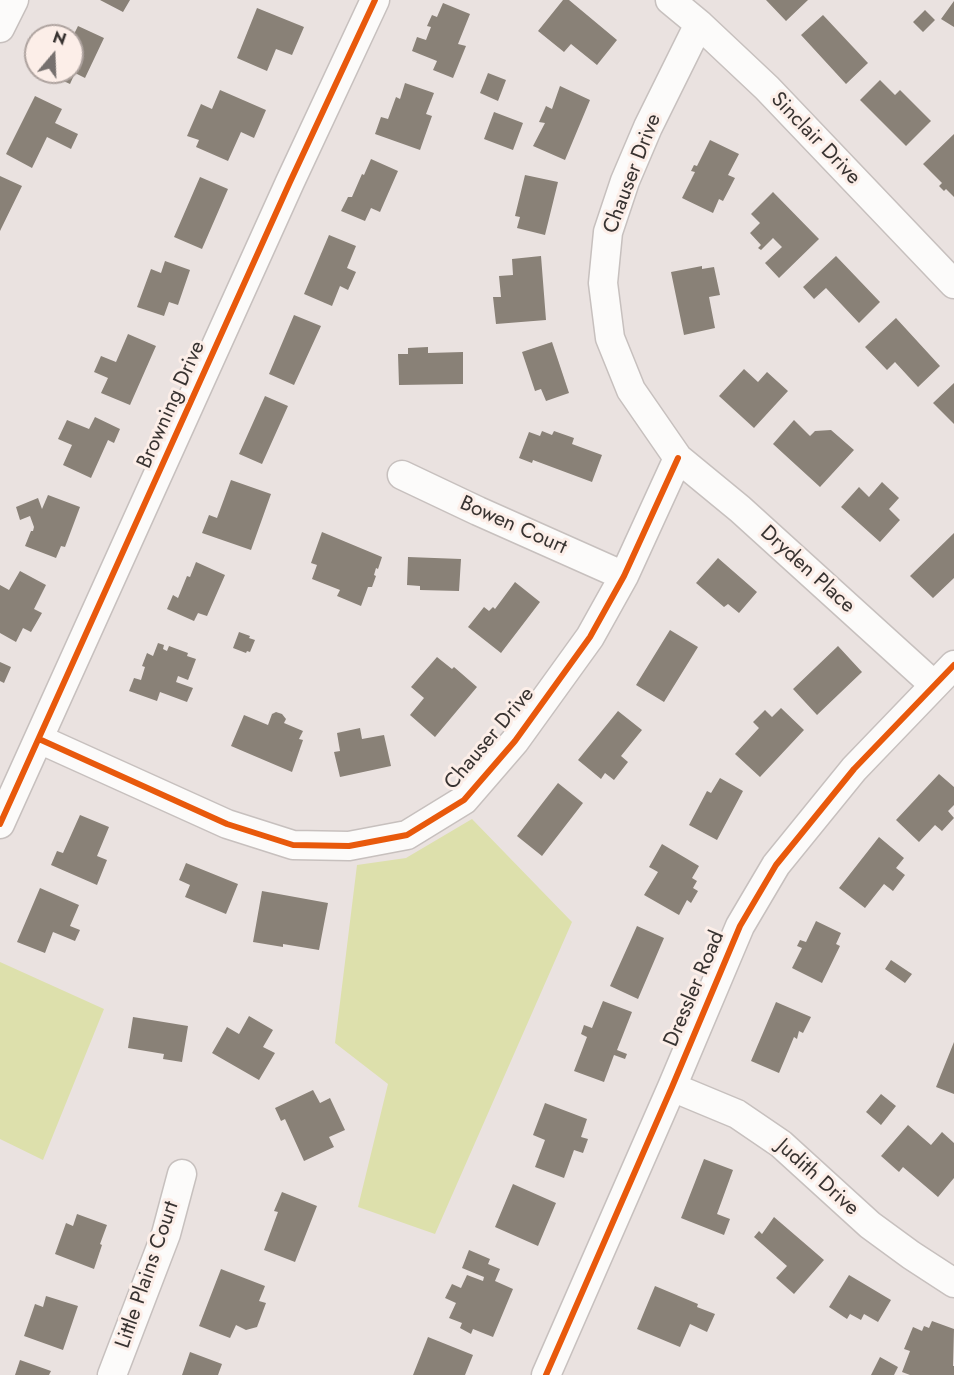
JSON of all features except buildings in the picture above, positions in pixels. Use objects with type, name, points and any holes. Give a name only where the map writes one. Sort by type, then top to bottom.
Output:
[{"type":"street","points":[[0,28],[14,0]]},
{"type":"street","name":"Browning Drive","points":[[0,824],[290,182],[375,0]]},
{"type":"street","name":"Sinclair Drive","points":[[670,0],[767,88],[954,284]]},
{"type":"street","name":"Chauser Drive","points":[[39,739],[227,824],[293,845],[349,846],[408,835],[464,800],[515,741],[590,637],[624,576],[678,458],[631,390],[610,338],[603,283],[608,231],[626,181],[648,127],[699,24]]},
{"type":"street","name":"Dryden Place","points":[[678,458],[740,509],[934,685]]},
{"type":"street","name":"Bowen Court","points":[[402,475],[624,576]]},
{"type":"street","name":"Dressler Road","points":[[546,1375],[740,926],[776,865],[854,769],[954,665]]},
{"type":"street","name":"Judith Drive","points":[[672,1087],[737,1114],[781,1144],[870,1225],[954,1283]]},
{"type":"street","name":"Little Plains Court","points":[[112,1375],[166,1234],[182,1174]]},
{"type":"green space","points":[[472,819],[572,922],[435,1234],[358,1207],[388,1084],[335,1043],[357,865],[406,858]]},
{"type":"green space","points":[[0,962],[104,1009],[43,1160],[0,1139]]},
{"type":"cycle path","points":[[0,824],[290,182],[375,0]]},
{"type":"cycle path","points":[[39,739],[227,824],[293,845],[349,846],[407,835],[464,800],[515,741],[590,637],[624,576],[678,458]]},
{"type":"cycle path","points":[[546,1375],[740,926],[776,865],[854,769],[954,665]]}]
